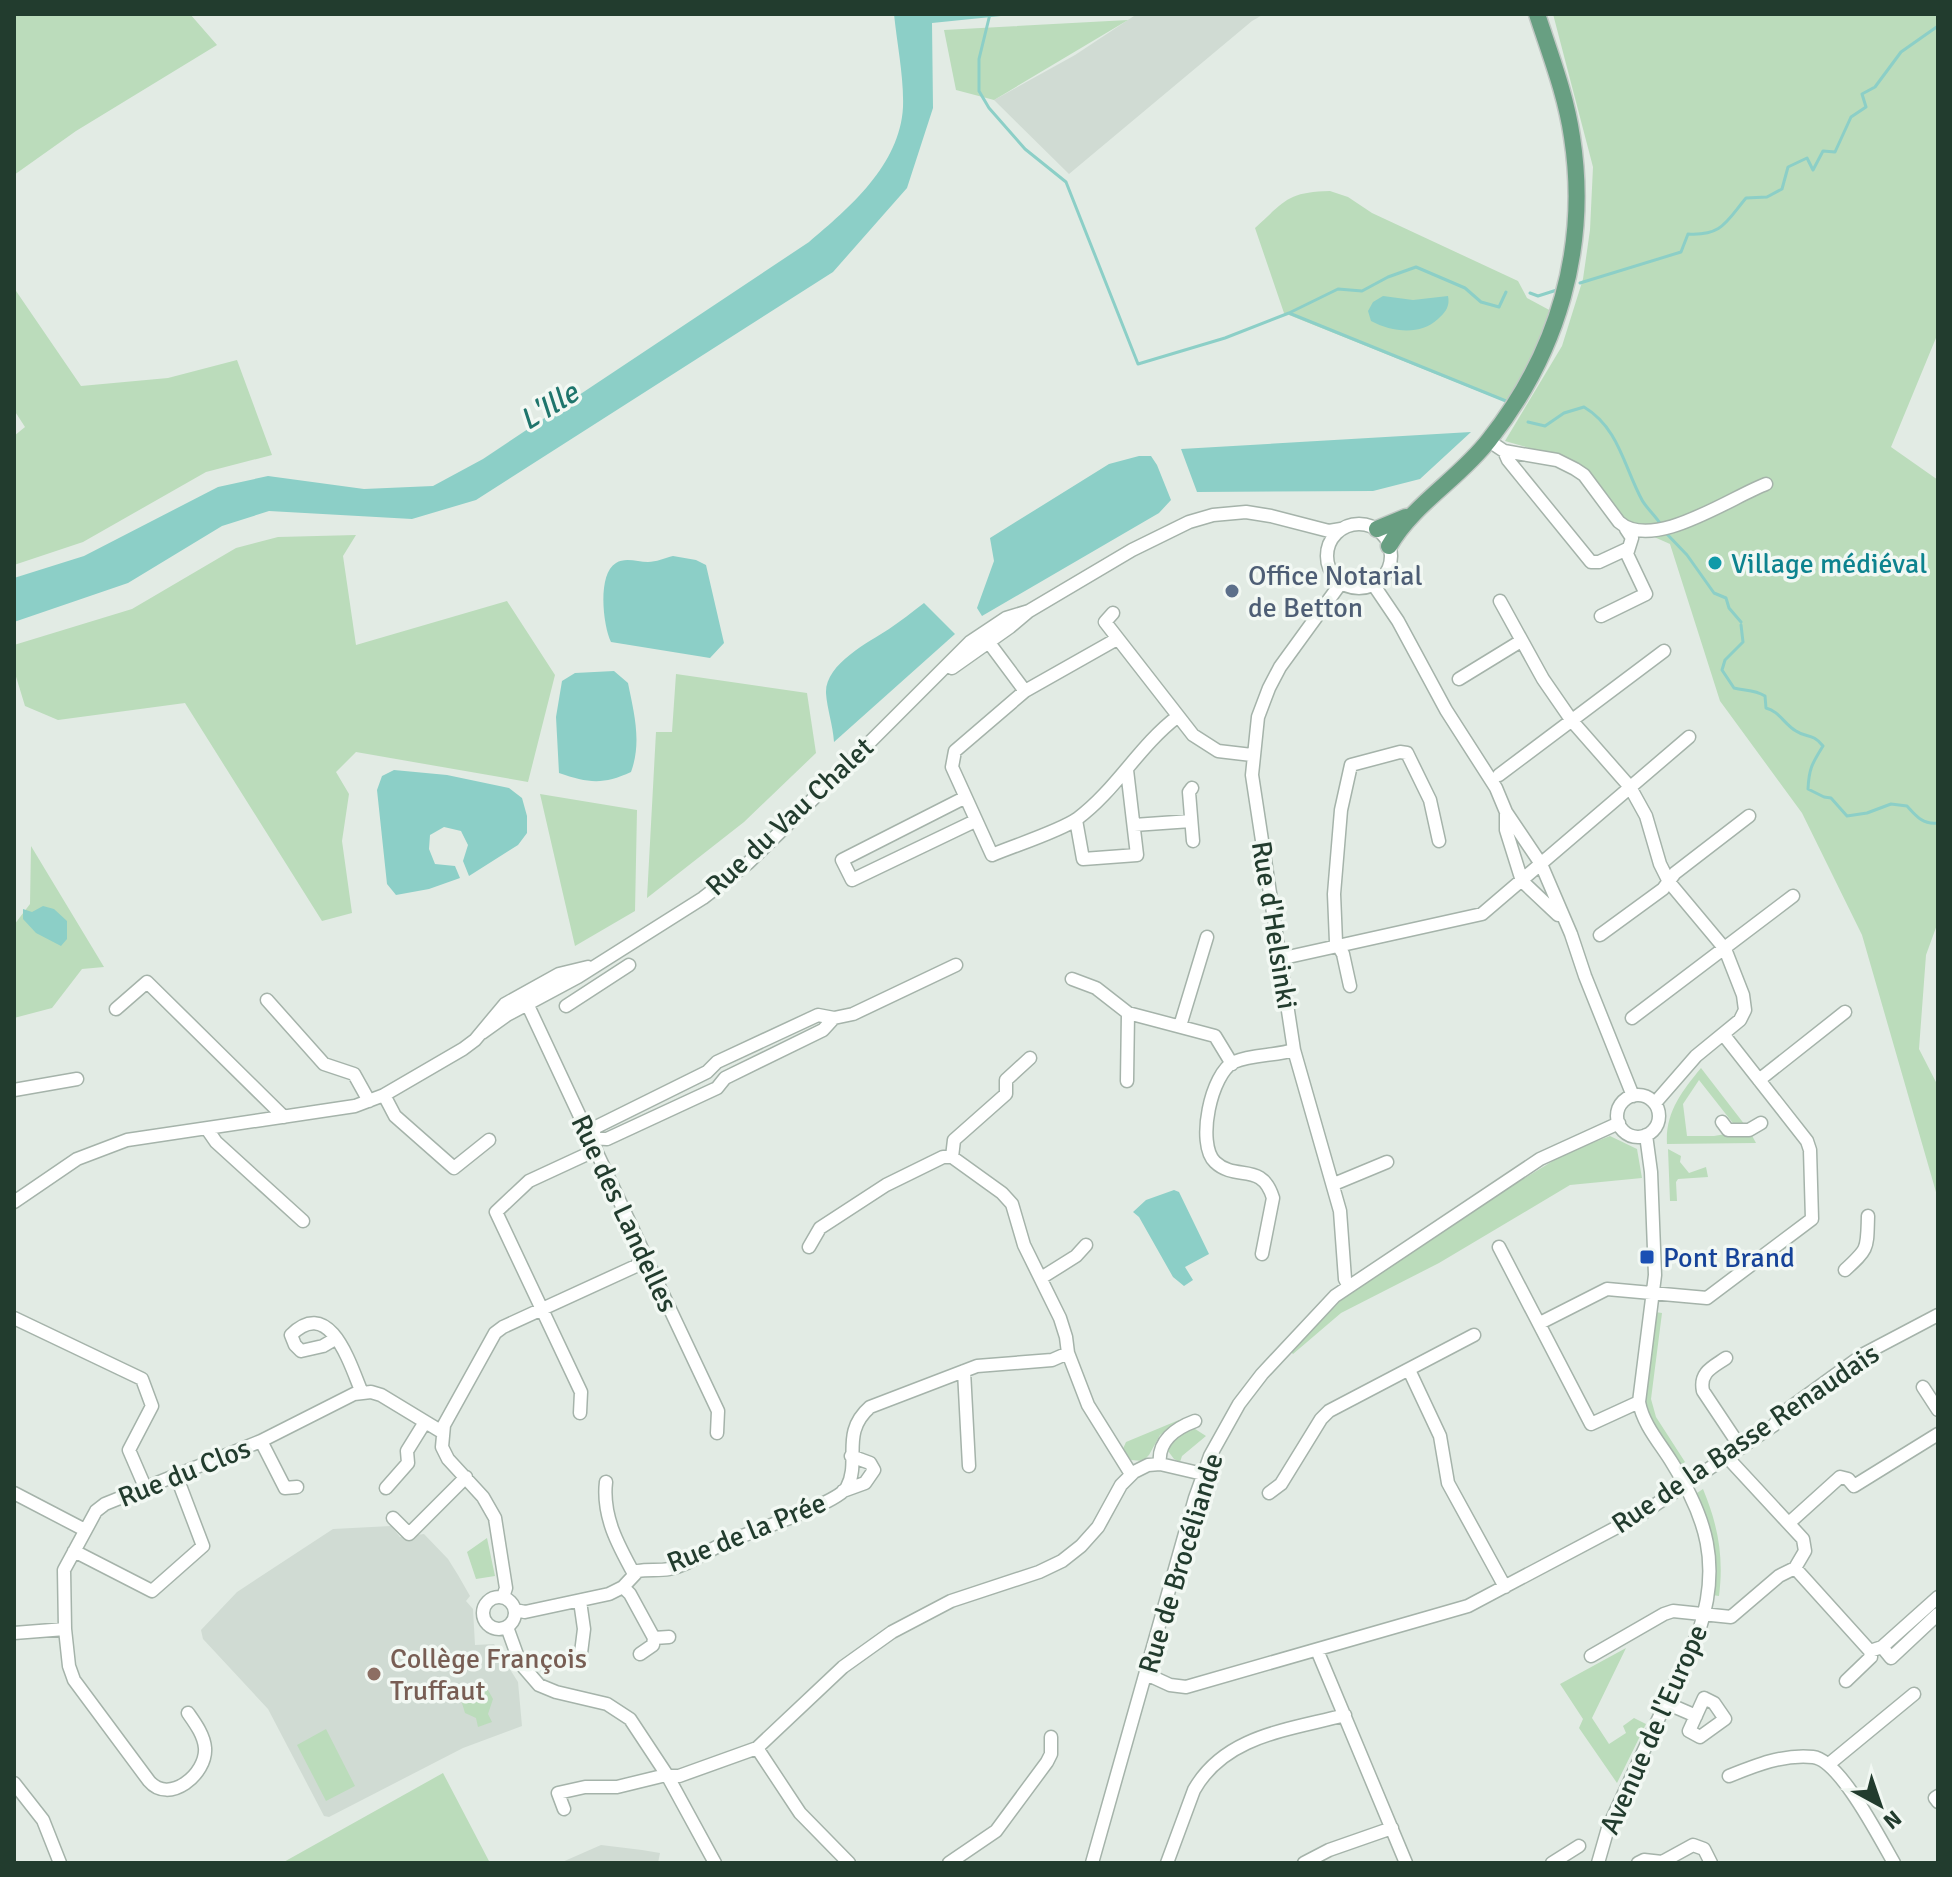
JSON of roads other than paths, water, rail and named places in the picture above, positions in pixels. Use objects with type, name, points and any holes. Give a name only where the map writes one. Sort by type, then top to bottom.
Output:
[{"type":"main road","points":[[1389,546],[1411,514],[1489,441],[1520,398],[1560,312],[1577,230],[1577,188],[1572,134],[1537,14]]},
{"type":"main road","points":[[1377,529],[1411,514]]},
{"type":"street","points":[[1489,441],[1504,451],[1557,460],[1584,475],[1632,538],[1627,549],[1629,559],[1646,594],[1601,616]]},
{"type":"street","points":[[1504,451],[1508,460],[1595,563],[1627,549]]},
{"type":"street","points":[[1626,529],[1639,532],[1695,520],[1743,492],[1766,484]]},
{"type":"street","name":"Rue du Vau Chalet","points":[[14,1202],[63,1167],[127,1140],[355,1106],[384,1095],[463,1049],[526,999],[593,966],[703,898],[748,863],[895,715],[985,637],[1132,550],[1189,522],[1213,515],[1246,512],[1329,531],[1341,529]]},
{"type":"street","points":[[1301,523],[1319,537],[1327,550]]},
{"type":"street","points":[[1359,524],[1377,529],[1389,546],[1391,557],[1388,568],[1373,584],[1363,588],[1341,583],[1332,574],[1327,562],[1327,550],[1332,538],[1341,529],[1359,524]]},
{"type":"street","name":"Rue d'Helsinki","points":[[1341,583],[1272,682],[1258,717],[1252,755],[1256,805],[1294,1050],[1334,1184],[1342,1221],[1348,1285]]},
{"type":"street","points":[[1373,584],[1398,621],[1446,710],[1496,788],[1506,812],[1541,864],[1633,1096]]},
{"type":"street","points":[[1500,601],[1543,679],[1572,721],[1630,787],[1646,816],[1660,864],[1669,882],[1725,949],[1737,975],[1745,1006],[1740,1020],[1691,1060],[1655,1103]]},
{"type":"street","points":[[1113,613],[1105,622],[1177,717],[1206,746],[1225,753],[1252,755]]},
{"type":"street","points":[[985,637],[1025,691]]},
{"type":"street","points":[[1117,639],[1025,691],[955,751],[952,767],[992,855],[1076,820],[1127,770],[1155,734],[1177,717]]},
{"type":"street","points":[[1459,679],[1521,641]]},
{"type":"street","points":[[1499,775],[1664,651]]},
{"type":"street","points":[[1279,959],[1482,914],[1689,737]]},
{"type":"street","points":[[1350,986],[1336,942],[1334,894],[1341,810],[1351,765],[1400,752],[1407,753],[1430,800],[1439,841]]},
{"type":"street","points":[[1076,820],[1083,859],[1137,855],[1127,770]]},
{"type":"street","points":[[1192,788],[1189,792],[1193,841]]},
{"type":"street","points":[[964,798],[842,860],[852,880],[975,821]]},
{"type":"street","points":[[1506,812],[1506,830],[1522,881],[1564,921]]},
{"type":"street","points":[[1600,935],[1663,889],[1675,873],[1749,816]]},
{"type":"street","points":[[1134,825],[1191,821]]},
{"type":"street","points":[[1632,1018],[1793,896]]},
{"type":"street","points":[[1180,1026],[1207,937]]},
{"type":"street","points":[[566,1006],[629,965]]},
{"type":"street","points":[[594,1144],[596,1127],[707,1072],[717,1062],[818,1015],[834,1018],[853,1014],[956,965]]},
{"type":"street","points":[[593,966],[605,981]]},
{"type":"street","points":[[1072,979],[1096,988],[1128,1013],[1215,1036],[1232,1064]]},
{"type":"street","points":[[116,1009],[147,982],[284,1117]]},
{"type":"street","name":"Rue des Landelles","points":[[526,999],[642,1249],[641,1259],[649,1267],[718,1411],[717,1433]]},
{"type":"street","points":[[267,1000],[324,1064],[354,1074],[369,1101]]},
{"type":"street","points":[[1759,1080],[1845,1012]]},
{"type":"street","points":[[1127,1081],[1128,1013]]},
{"type":"street","points":[[580,1413],[581,1392],[496,1212],[529,1181],[594,1144],[717,1088],[725,1078],[823,1030],[834,1018]]},
{"type":"street","points":[[1540,1323],[1607,1289],[1707,1298],[1812,1219],[1810,1150],[1807,1141],[1723,1034]]},
{"type":"street","points":[[1262,1254],[1273,1198],[1271,1189],[1259,1175],[1217,1163],[1205,1144],[1216,1084],[1222,1072],[1232,1064],[1294,1050]]},
{"type":"street","points":[[952,1157],[954,1140],[1006,1094],[1006,1080],[1030,1058]]},
{"type":"street","points":[[707,1072],[717,1088]]},
{"type":"street","points":[[14,1090],[77,1079]]},
{"type":"street","points":[[384,1095],[397,1118],[454,1168],[489,1140]]},
{"type":"street","points":[[1641,1095],[1655,1103],[1659,1119],[1653,1131],[1646,1135],[1633,1136],[1619,1123],[1620,1106],[1633,1096],[1641,1095]]},
{"type":"street","points":[[1722,1122],[1728,1130],[1749,1130],[1761,1123]]},
{"type":"street","name":"Rue de Brocéliande","points":[[1092,1863],[1203,1474],[1220,1434],[1251,1388],[1348,1285],[1540,1159],[1619,1123]]},
{"type":"street","points":[[207,1129],[216,1142],[303,1221]]},
{"type":"street","points":[[1499,1247],[1591,1424],[1639,1402],[1653,1292],[1651,1172],[1646,1135]]},
{"type":"street","points":[[809,1247],[820,1228],[886,1185],[932,1160],[952,1157],[1008,1199],[1024,1245],[1060,1318],[1068,1353],[1098,1424],[1131,1474]]},
{"type":"street","points":[[1334,1184],[1387,1162]]},
{"type":"street","points":[[1845,1270],[1864,1254],[1868,1216]]},
{"type":"street","points":[[1041,1278],[1076,1256],[1086,1245]]},
{"type":"street","points":[[503,1597],[506,1588],[495,1518],[483,1497],[448,1459],[442,1447],[442,1432],[495,1333],[636,1266],[641,1259]]},
{"type":"street","name":"Rue de la Basse Renaudais","points":[[1146,1674],[1170,1685],[1186,1687],[1468,1606],[1640,1515],[1774,1425],[1784,1412],[1864,1354],[1938,1315]]},
{"type":"street","points":[[14,1318],[142,1379],[152,1406],[129,1450],[145,1487]]},
{"type":"street","points":[[1269,1493],[1281,1484],[1329,1411],[1474,1335]]},
{"type":"street","points":[[335,1339],[344,1350],[362,1393],[381,1395],[442,1432]]},
{"type":"street","name":"Rue de la Prée","points":[[843,1491],[848,1483],[855,1426],[870,1407],[987,1364],[1052,1360],[1068,1353]]},
{"type":"street","points":[[1726,1358],[1705,1373],[1701,1381],[1703,1391],[1741,1448]]},
{"type":"street","points":[[1409,1370],[1440,1436],[1448,1483],[1505,1587]]},
{"type":"street","points":[[964,1371],[969,1466]]},
{"type":"street","points":[[1923,1387],[1938,1410]]},
{"type":"street","name":"Rue du Clos","points":[[188,1713],[204,1741],[204,1763],[198,1773],[175,1788],[168,1791],[157,1789],[72,1676],[65,1629],[64,1570],[85,1530],[96,1511],[105,1504],[261,1441],[354,1394],[362,1393]]},
{"type":"street","name":"Avenue de l'Europe","points":[[1598,1863],[1608,1828],[1705,1613],[1710,1569],[1702,1517],[1685,1483],[1645,1420],[1639,1402]]},
{"type":"street","points":[[1160,1464],[1163,1443],[1176,1430],[1195,1421]]},
{"type":"street","points":[[386,1488],[408,1463],[407,1451],[425,1422]]},
{"type":"street","points":[[1789,1523],[1840,1477],[1848,1479],[1854,1486],[1938,1434]]},
{"type":"street","points":[[261,1441],[285,1488],[297,1487]]},
{"type":"street","name":"Rue de la Prée","points":[[623,1587],[642,1570],[668,1569],[685,1563],[865,1483],[874,1470],[870,1463],[851,1456]]},
{"type":"street","points":[[1591,1656],[1673,1611],[1731,1617],[1779,1576],[1795,1568],[1805,1551],[1803,1539],[1727,1457]]},
{"type":"street","points":[[564,1809],[558,1793],[585,1787],[617,1787],[667,1775],[679,1776],[757,1748],[843,1667],[892,1632],[951,1601],[1039,1572],[1062,1561],[1098,1527],[1121,1485],[1131,1474],[1148,1465],[1160,1464],[1203,1474]]},
{"type":"street","points":[[74,1551],[152,1591],[203,1546],[176,1475]]},
{"type":"street","points":[[393,1518],[409,1534],[466,1477]]},
{"type":"street","points":[[606,1482],[604,1500],[607,1515],[634,1574]]},
{"type":"street","points":[[14,1493],[85,1530]]},
{"type":"street","points":[[1795,1568],[1876,1649],[1891,1658],[1938,1614]]},
{"type":"street","points":[[515,1610],[525,1612],[580,1601],[623,1587],[654,1638],[653,1645],[640,1654]]},
{"type":"street","points":[[503,1597],[515,1610],[515,1617],[507,1627],[495,1629],[490,1627],[483,1612],[484,1606],[492,1598],[503,1597]]},
{"type":"street","points":[[1846,1681],[1876,1649],[1938,1597]]},
{"type":"street","points":[[580,1601],[584,1629],[581,1653]]},
{"type":"street","points":[[507,1627],[517,1658],[539,1685],[618,1709],[636,1726],[715,1863]]},
{"type":"street","points":[[14,1633],[65,1629]]},
{"type":"street","points":[[654,1638],[669,1637]]},
{"type":"street","points":[[1317,1650],[1406,1863]]},
{"type":"street","points":[[1829,1764],[1914,1694]]},
{"type":"street","points":[[1666,1703],[1696,1716]]},
{"type":"street","points":[[1167,1863],[1194,1790],[1223,1757],[1241,1743],[1345,1715]]},
{"type":"street","points":[[949,1863],[996,1831],[1047,1762],[1051,1754],[1051,1737]]},
{"type":"street","points":[[757,1748],[800,1813],[849,1863]]},
{"type":"street","points":[[1729,1776],[1776,1759],[1813,1757],[1829,1764],[1847,1787],[1894,1863]]},
{"type":"street","points":[[14,1783],[43,1820],[60,1863]]},
{"type":"street","points":[[1304,1863],[1321,1853],[1392,1828]]},
{"type":"street","points":[[1638,1863],[1644,1860],[1662,1862],[1693,1845],[1704,1849],[1711,1863]]},
{"type":"street","points":[[1552,1863],[1579,1846]]},
{"type":"water","points":[[894,14],[1021,14],[932,23],[933,108],[907,188],[833,272],[476,500],[412,519],[269,511],[222,526],[128,583],[14,622],[14,578],[84,556],[218,487],[268,476],[364,489],[433,486],[483,459],[809,242],[856,200],[893,148],[903,107]]},
{"type":"water","points":[[1383,296],[1413,300],[1448,296],[1448,303],[1443,314],[1431,324],[1414,330],[1397,330],[1371,321],[1368,311],[1373,302]]},
{"type":"water","points":[[1471,432],[1420,479],[1373,491],[1197,492],[1181,449]]},
{"type":"water","points":[[1151,456],[1171,500],[1159,513],[982,616],[977,608],[994,561],[990,538],[1109,464]]},
{"type":"water","points":[[673,556],[706,565],[724,643],[710,658],[611,642],[608,634],[603,601],[610,569],[623,560],[651,562]]},
{"type":"water","points":[[924,603],[955,634],[834,742],[826,693],[833,673],[860,647]]},
{"type":"water","points":[[614,671],[628,683],[634,716],[636,750],[631,772],[595,781],[559,773],[556,717],[562,681],[575,673]]},
{"type":"water","points":[[394,770],[447,775],[509,788],[522,798],[527,816],[527,833],[518,845],[469,876],[463,861],[468,845],[461,831],[444,827],[430,835],[429,849],[435,864],[455,866],[460,878],[429,889],[396,895],[387,884],[377,790],[382,776]]},
{"type":"water","points":[[43,906],[54,909],[67,921],[67,939],[61,946],[36,933],[23,919],[23,909],[32,912]]},
{"type":"water","points":[[1174,1190],[1179,1192],[1209,1254],[1185,1267],[1193,1280],[1184,1286],[1173,1277],[1139,1217],[1133,1212],[1146,1200]]},
{"type":"waterway","points":[[990,14],[979,59],[979,91],[989,108],[1025,149],[1066,182],[1138,364],[1225,338],[1289,313],[1506,401]]},
{"type":"waterway","points":[[1580,283],[1681,252],[1688,234],[1716,230],[1746,198],[1767,197],[1782,189],[1788,167],[1807,158],[1813,170],[1823,151],[1835,152],[1851,117],[1866,107],[1862,94],[1875,87],[1901,52],[1938,26]]},
{"type":"waterway","points":[[1289,313],[1338,289],[1362,291],[1416,267],[1465,288],[1481,302],[1499,307],[1506,292]]},
{"type":"waterway","points":[[1530,293],[1538,296],[1560,289]]},
{"type":"waterway","points":[[1528,422],[1545,426],[1564,413],[1584,407],[1596,416],[1613,437],[1642,500],[1661,525]]},
{"type":"waterway","points":[[1665,532],[1687,555],[1714,593],[1726,598],[1729,608],[1741,622]]},
{"type":"waterway","points":[[1741,625],[1743,642],[1725,660],[1722,670],[1734,688],[1765,696],[1766,708],[1823,746],[1812,766],[1808,789],[1831,798],[1847,816],[1891,804],[1907,806],[1924,821],[1938,823]]},
{"type":"place","name":"Village médiéval","points":[[1715,563]]},
{"type":"place","name":"Office Notarial de Betton","points":[[1232,591]]},
{"type":"place","name":"Pont Brand","points":[[1647,1257]]},
{"type":"place","name":"Collège François Truffaut","points":[[374,1674]]},
{"type":"water label","name":"L'Ille","points":[[549,406]]}]
